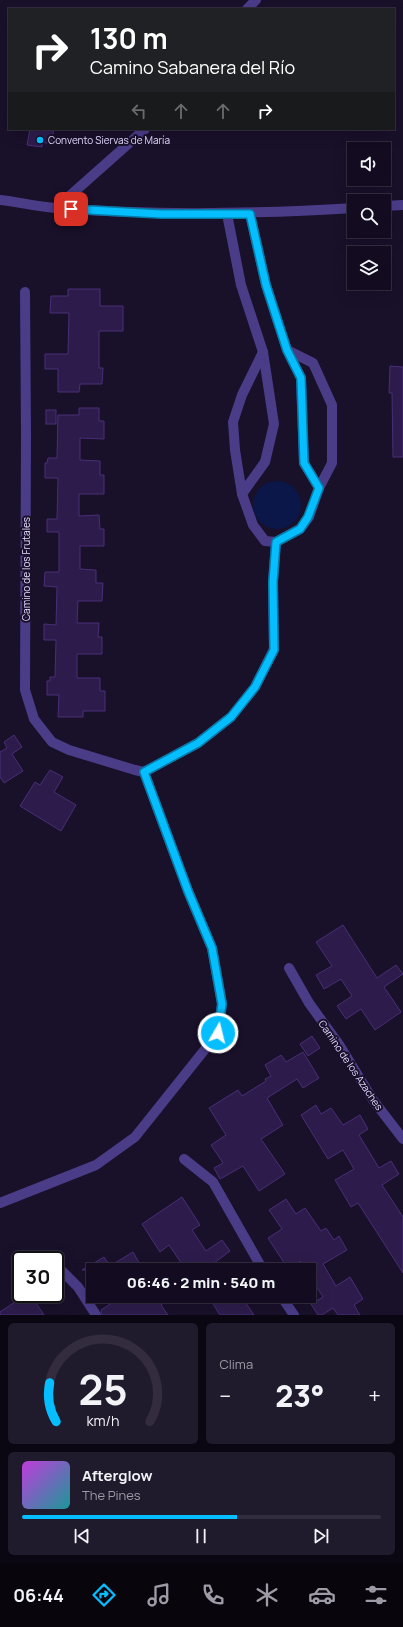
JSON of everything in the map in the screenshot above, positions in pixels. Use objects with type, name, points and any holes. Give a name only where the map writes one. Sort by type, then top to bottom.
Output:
[{"type":"street","points":[[248,8],[256,0]]},
{"type":"street","points":[[56,208],[144,130]]},
{"type":"street","points":[[0,200],[56,208],[161,214],[250,214],[347,208]]},
{"type":"street","points":[[391,206],[403,205]]},
{"type":"street","points":[[227,214],[241,285],[263,352],[274,424],[265,462],[242,494]]},
{"type":"street","points":[[250,214],[266,285],[287,350],[301,378],[304,463],[319,488]]},
{"type":"street","name":"Camino de los Frutales","points":[[25,292],[25,690],[34,719],[52,742],[77,753],[144,772]]},
{"type":"street","points":[[263,352],[242,395],[233,422],[235,450],[242,494],[253,525],[265,540],[276,542],[300,529],[308,517],[319,488],[332,463],[332,405],[313,363],[287,350]]},
{"type":"street","points":[[0,1203],[96,1165],[135,1137],[218,1033],[222,1004],[212,948],[188,891],[144,772],[198,743],[231,717],[255,687],[274,650],[273,582],[276,542]]},
{"type":"street","name":"Camino de los Azaches","points":[[289,968],[309,1003],[340,1046],[373,1100],[403,1139]]},
{"type":"street","points":[[184,1160],[213,1182],[259,1263]]},
{"type":"street","points":[[64,1272],[78,1287],[96,1315]]},
{"type":"street","points":[[286,1303],[294,1315]]},
{"type":"shaded area","points":[[277,481],[286,483],[294,488],[299,496],[301,505],[299,514],[294,522],[286,527],[277,529],[268,527],[260,522],[255,514],[253,505],[255,496],[260,488],[268,483]]},
{"type":"building","name":"Convento Siervas de María","points":[[30,130],[54,130],[51,144],[42,142],[42,147],[27,145]]},
{"type":"building","points":[[68,289],[100,289],[100,306],[123,306],[123,331],[99,331],[99,368],[103,368],[102,384],[80,384],[79,392],[58,392],[58,369],[45,369],[45,354],[68,354],[69,313],[50,313],[51,296],[68,296]]},
{"type":"building","points":[[390,366],[403,367],[403,457],[393,457],[392,393],[389,393]]},
{"type":"building","points":[[79,408],[99,408],[99,421],[104,421],[104,439],[80,438],[80,460],[100,461],[100,475],[104,475],[104,494],[79,494],[79,516],[99,515],[100,529],[104,529],[104,546],[80,546],[80,569],[96,570],[96,583],[103,583],[102,601],[78,601],[77,623],[99,623],[98,637],[102,637],[102,654],[77,654],[77,678],[100,678],[100,691],[105,691],[105,711],[83,711],[83,717],[58,717],[59,695],[47,695],[47,681],[50,681],[50,677],[55,677],[56,640],[44,640],[44,624],[56,625],[57,587],[44,586],[45,572],[59,572],[59,532],[47,532],[47,519],[57,519],[58,478],[45,478],[45,463],[47,463],[48,458],[57,458],[58,415],[79,415]]},
{"type":"building","points":[[46,410],[56,410],[56,424],[46,424]]},
{"type":"building","points":[[14,735],[22,747],[12,754],[23,771],[4,783],[0,777],[0,752],[7,748],[4,742]]},
{"type":"building","points":[[50,770],[63,777],[54,792],[76,805],[61,831],[20,806],[35,782],[40,785]]},
{"type":"building","points":[[343,925],[377,978],[396,965],[403,974],[384,987],[401,1012],[375,1030],[361,1009],[346,1019],[337,1006],[352,996],[341,979],[324,989],[316,975],[332,966],[316,942]]},
{"type":"building","points":[[312,1036],[320,1048],[308,1056],[300,1044]]},
{"type":"building","points":[[303,1052],[319,1078],[303,1088],[297,1079],[267,1098],[283,1125],[261,1139],[285,1174],[259,1191],[243,1166],[220,1179],[214,1168],[223,1163],[211,1145],[226,1135],[209,1108],[238,1090],[242,1096],[266,1081],[265,1079],[271,1076],[265,1065],[281,1055],[286,1062]]},
{"type":"building","points":[[316,1105],[321,1114],[331,1108],[343,1125],[360,1115],[368,1129],[359,1135],[379,1168],[391,1161],[399,1174],[382,1185],[403,1217],[403,1273],[358,1203],[351,1207],[335,1180],[354,1169],[343,1150],[328,1159],[301,1115]]},
{"type":"building","points":[[182,1197],[200,1225],[192,1230],[206,1251],[222,1240],[230,1251],[214,1263],[181,1263],[169,1245],[160,1252],[142,1224]]},
{"type":"building","points":[[286,1199],[296,1214],[305,1208],[321,1231],[326,1228],[334,1240],[339,1236],[347,1250],[323,1264],[336,1286],[350,1277],[363,1299],[354,1305],[360,1315],[338,1315],[333,1308],[322,1315],[318,1315],[311,1304],[316,1303],[316,1301],[323,1297],[316,1286],[316,1263],[301,1263],[300,1261],[297,1263],[284,1263],[268,1238],[282,1229],[269,1210]]},
{"type":"building","points":[[133,1252],[139,1263],[115,1263]]},
{"type":"building","points":[[104,1257],[108,1263],[94,1263]]},
{"type":"building","points":[[14,1303],[36,1303],[44,1315],[0,1315],[0,1312]]},
{"type":"building","points":[[112,1303],[164,1303],[161,1305],[168,1315],[102,1315],[101,1310]]},
{"type":"building","points":[[212,1303],[246,1303],[254,1315],[220,1315]]},
{"type":"place","name":"Convento Siervas de María","points":[[40,140]]},
{"type":"route","points":[[71,209],[161,214],[250,214],[266,285],[287,350],[301,378],[304,463],[319,488],[308,517],[300,529],[276,542],[273,582],[274,650],[255,687],[231,717],[198,743],[144,772],[188,891],[212,948],[222,1004],[218,1033]]}]
